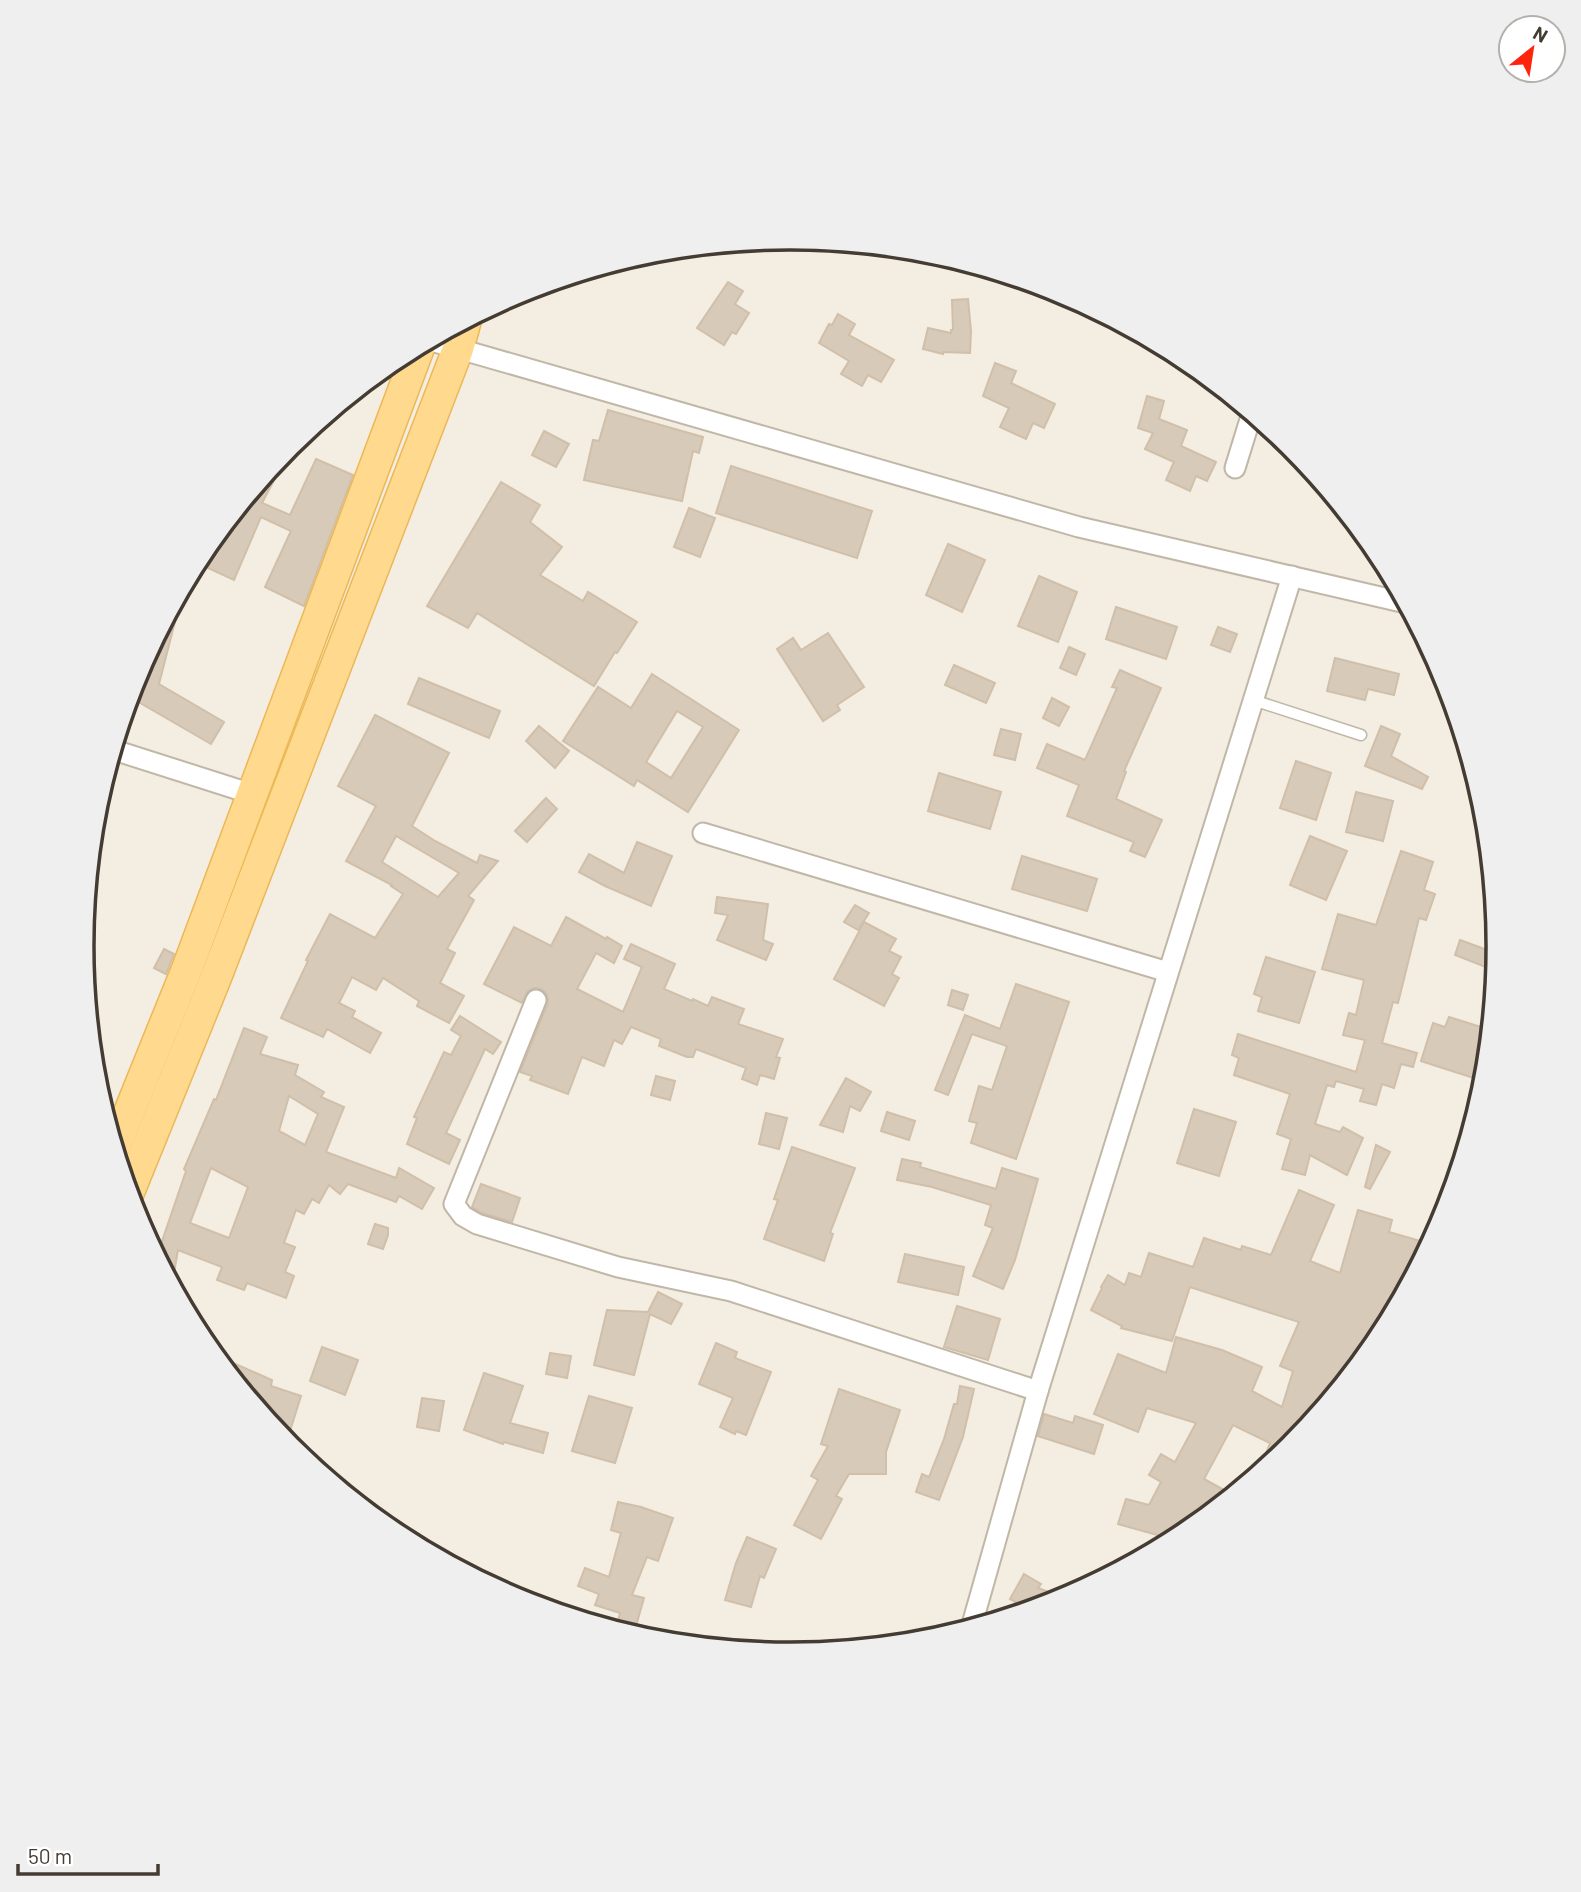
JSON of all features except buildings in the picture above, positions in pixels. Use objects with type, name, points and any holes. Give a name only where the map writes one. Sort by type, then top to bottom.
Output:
[{"type":"main road","points":[[134,1179],[215,980],[462,333]]},
{"type":"main road","points":[[120,1134],[187,969],[414,361]]},
{"type":"main road","points":[[141,1083],[169,1093]]},
{"type":"street","points":[[441,344],[1079,527],[1394,600]]},
{"type":"street","points":[[1235,468],[1249,423]]},
{"type":"street","points":[[974,1617],[1038,1391],[1292,576]]},
{"type":"street","points":[[122,753],[252,794]]},
{"type":"street","points":[[703,833],[1168,972]]},
{"type":"street","points":[[536,1000],[454,1205],[463,1216],[477,1224],[618,1266],[731,1291],[1038,1391]]},
{"type":"lane","points":[[1253,700],[1361,736]]}]
